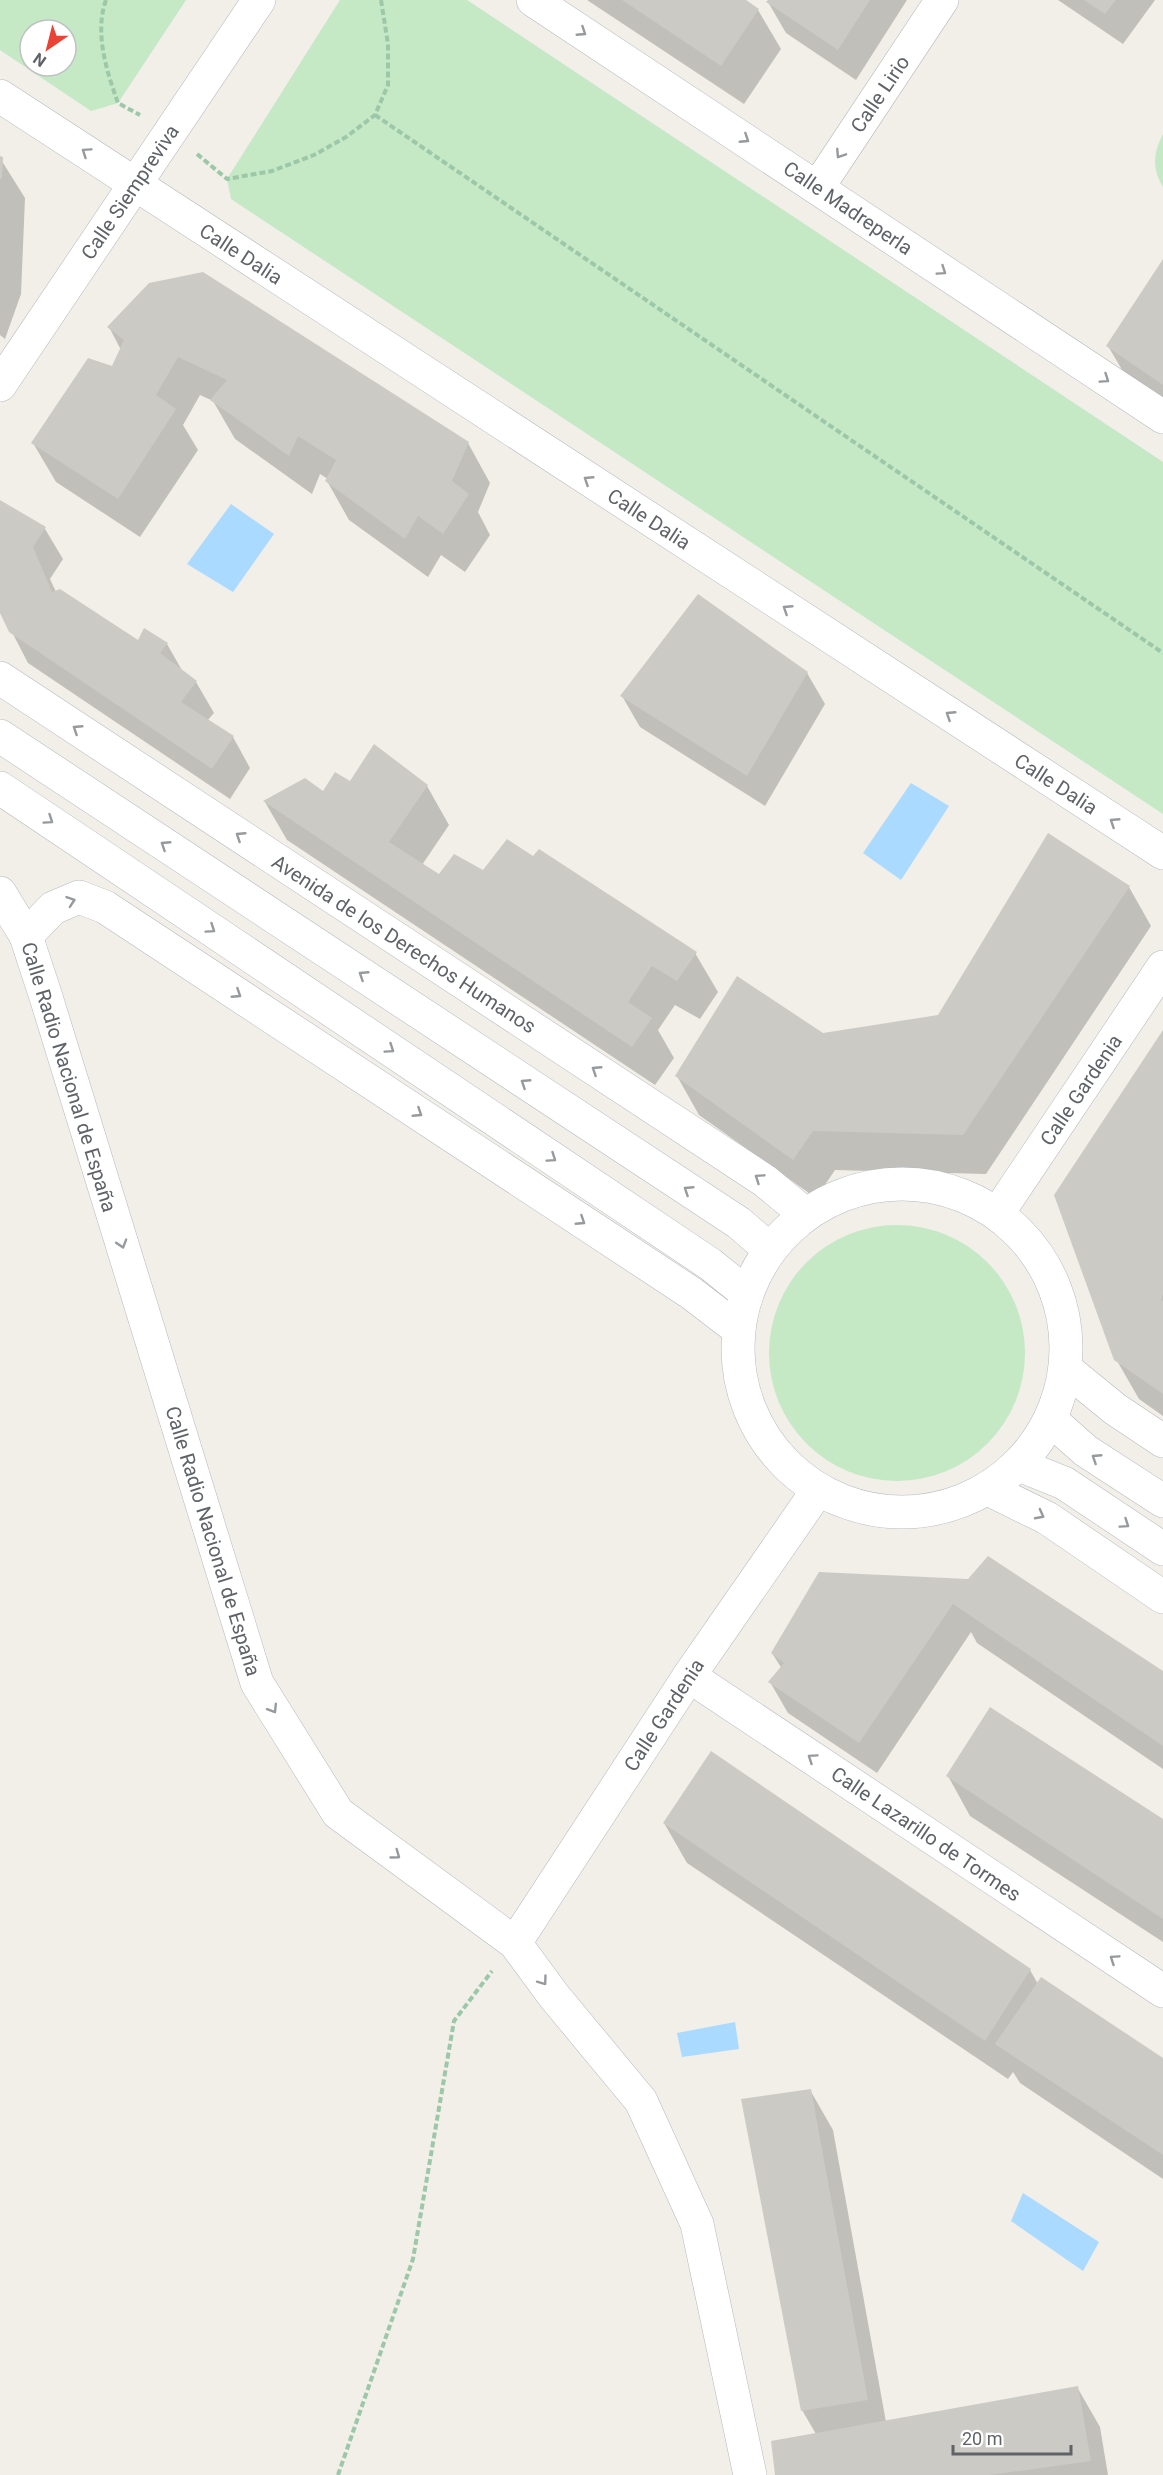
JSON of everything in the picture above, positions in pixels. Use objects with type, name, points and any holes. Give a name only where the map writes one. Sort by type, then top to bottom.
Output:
[{"type":"street","name":"Calle Siempreviva","points":[[0,385],[259,0]]},
{"type":"street","name":"Calle Madreperla","points":[[533,0],[1163,417]]},
{"type":"street","name":"Calle Lirio","points":[[818,188],[942,0]]},
{"type":"street","name":"Calle Dalia","points":[[0,96],[1163,854]]},
{"type":"street","name":"Avenida de los Derechos Humanos","points":[[0,678],[755,1175],[805,1214]]},
{"type":"street","points":[[0,736],[739,1223],[769,1249]]},
{"type":"street","points":[[0,788],[700,1257],[746,1293]]},
{"type":"street","name":"Calle Radio Nacional de España","points":[[0,892],[26,936],[257,1683],[338,1813],[515,1943],[554,1996],[641,2101],[697,2224],[750,2475]]},
{"type":"street","points":[[26,936],[53,908],[79,897],[105,907],[691,1293],[738,1329]]},
{"type":"street","name":"Calle Gardenia","points":[[998,1213],[1163,967]]},
{"type":"street","points":[[901,1182],[952,1190],[998,1213],[1031,1244],[1054,1281],[1066,1324],[1066,1369],[1051,1420],[1019,1465],[988,1489],[947,1506],[903,1513],[859,1507],[818,1490],[781,1460],[754,1421],[740,1376],[738,1329],[746,1293],[769,1249],[805,1214],[851,1190],[901,1182]]},
{"type":"street","points":[[1066,1369],[1115,1409],[1163,1441]]},
{"type":"street","points":[[1051,1420],[1086,1451],[1163,1501]]},
{"type":"street","points":[[1019,1465],[1064,1483],[1163,1549]]},
{"type":"street","points":[[988,1489],[1047,1518],[1163,1597]]},
{"type":"street","name":"Calle Gardenia","points":[[515,1943],[689,1676],[818,1490]]},
{"type":"street","name":"Calle Lazarillo de Tormes","points":[[689,1676],[1163,1991]]},
{"type":"path","points":[[106,0],[102,43],[108,74],[118,103],[170,132],[227,179],[272,171],[314,155],[375,115],[388,85],[388,44],[381,0]]},
{"type":"path","points":[[375,115],[1163,653]]},
{"type":"path","points":[[338,2475],[413,2259],[454,2021],[515,1943]]},
{"type":"green space","points":[[0,0],[186,0],[118,103],[91,111],[42,78],[78,78],[78,18],[18,18],[18,62],[0,50]]},
{"type":"green space","points":[[340,0],[467,0],[1163,462],[1163,814],[231,199],[227,179]]},
{"type":"green space","points":[[1163,134],[1163,187],[1157,174],[1155,161]]},
{"type":"green space","points":[[897,1225],[934,1230],[957,1240],[988,1262],[1010,1293],[1020,1316],[1025,1353],[1020,1390],[1010,1413],[988,1444],[957,1466],[934,1476],[897,1481],[860,1476],[837,1466],[806,1444],[784,1413],[774,1390],[769,1353],[774,1316],[784,1293],[806,1262],[837,1240],[860,1230]]},
{"type":"water","points":[[231,504],[274,534],[233,592],[187,564]]},
{"type":"water","points":[[911,783],[949,806],[901,880],[863,853]]},
{"type":"water","points":[[735,2022],[739,2049],[682,2057],[677,2033]]},
{"type":"water","points":[[1023,2193],[1099,2242],[1083,2271],[1011,2221]]},
{"type":"building","points":[[622,0],[746,0],[759,9],[721,66]]},
{"type":"building","points":[[768,0],[870,0],[838,50],[766,2]]},
{"type":"building","points":[[1084,0],[1116,0],[1105,14]]},
{"type":"building","points":[[0,156],[3,157],[2,179],[0,179]]},
{"type":"building","points":[[1163,259],[1163,385],[1106,346]]},
{"type":"building","points":[[203,272],[469,442],[452,481],[469,494],[443,534],[418,516],[405,539],[325,481],[336,460],[298,436],[289,456],[210,400],[227,380],[178,357],[156,395],[176,409],[118,499],[31,443],[88,358],[112,366],[124,340],[107,327],[149,283]]},
{"type":"building","points":[[0,500],[46,527],[33,547],[52,592],[60,589],[138,640],[144,628],[168,643],[160,653],[197,681],[181,702],[234,736],[212,769],[9,632],[0,613]]},
{"type":"building","points":[[698,594],[808,672],[747,776],[620,696]]},
{"type":"building","points":[[374,744],[428,785],[389,842],[439,874],[454,854],[483,870],[507,839],[533,856],[539,849],[697,952],[677,981],[652,966],[628,1002],[652,1018],[632,1047],[263,801],[305,778],[323,791],[335,772],[350,781]]},
{"type":"building","points":[[1048,833],[1130,886],[963,1135],[813,1131],[793,1160],[675,1076],[737,976],[823,1033],[938,1015]]},
{"type":"building","points":[[1163,1030],[1163,1293],[1161,1300],[1163,1301],[1163,1394],[1114,1360],[1054,1195]]},
{"type":"building","points":[[988,1556],[1163,1671],[1163,1746],[953,1604],[859,1743],[768,1682],[784,1663],[771,1653],[819,1572],[968,1579]]},
{"type":"building","points":[[990,1707],[1163,1819],[1163,1919],[946,1776]]},
{"type":"building","points":[[711,1751],[1031,1969],[985,2041],[663,1823]]},
{"type":"building","points":[[1041,1977],[1163,2058],[1163,2155],[995,2044]]},
{"type":"building","points":[[811,2089],[868,2400],[801,2411],[741,2099]]},
{"type":"building","points":[[1078,2386],[1091,2461],[990,2475],[775,2475],[771,2441]]}]
